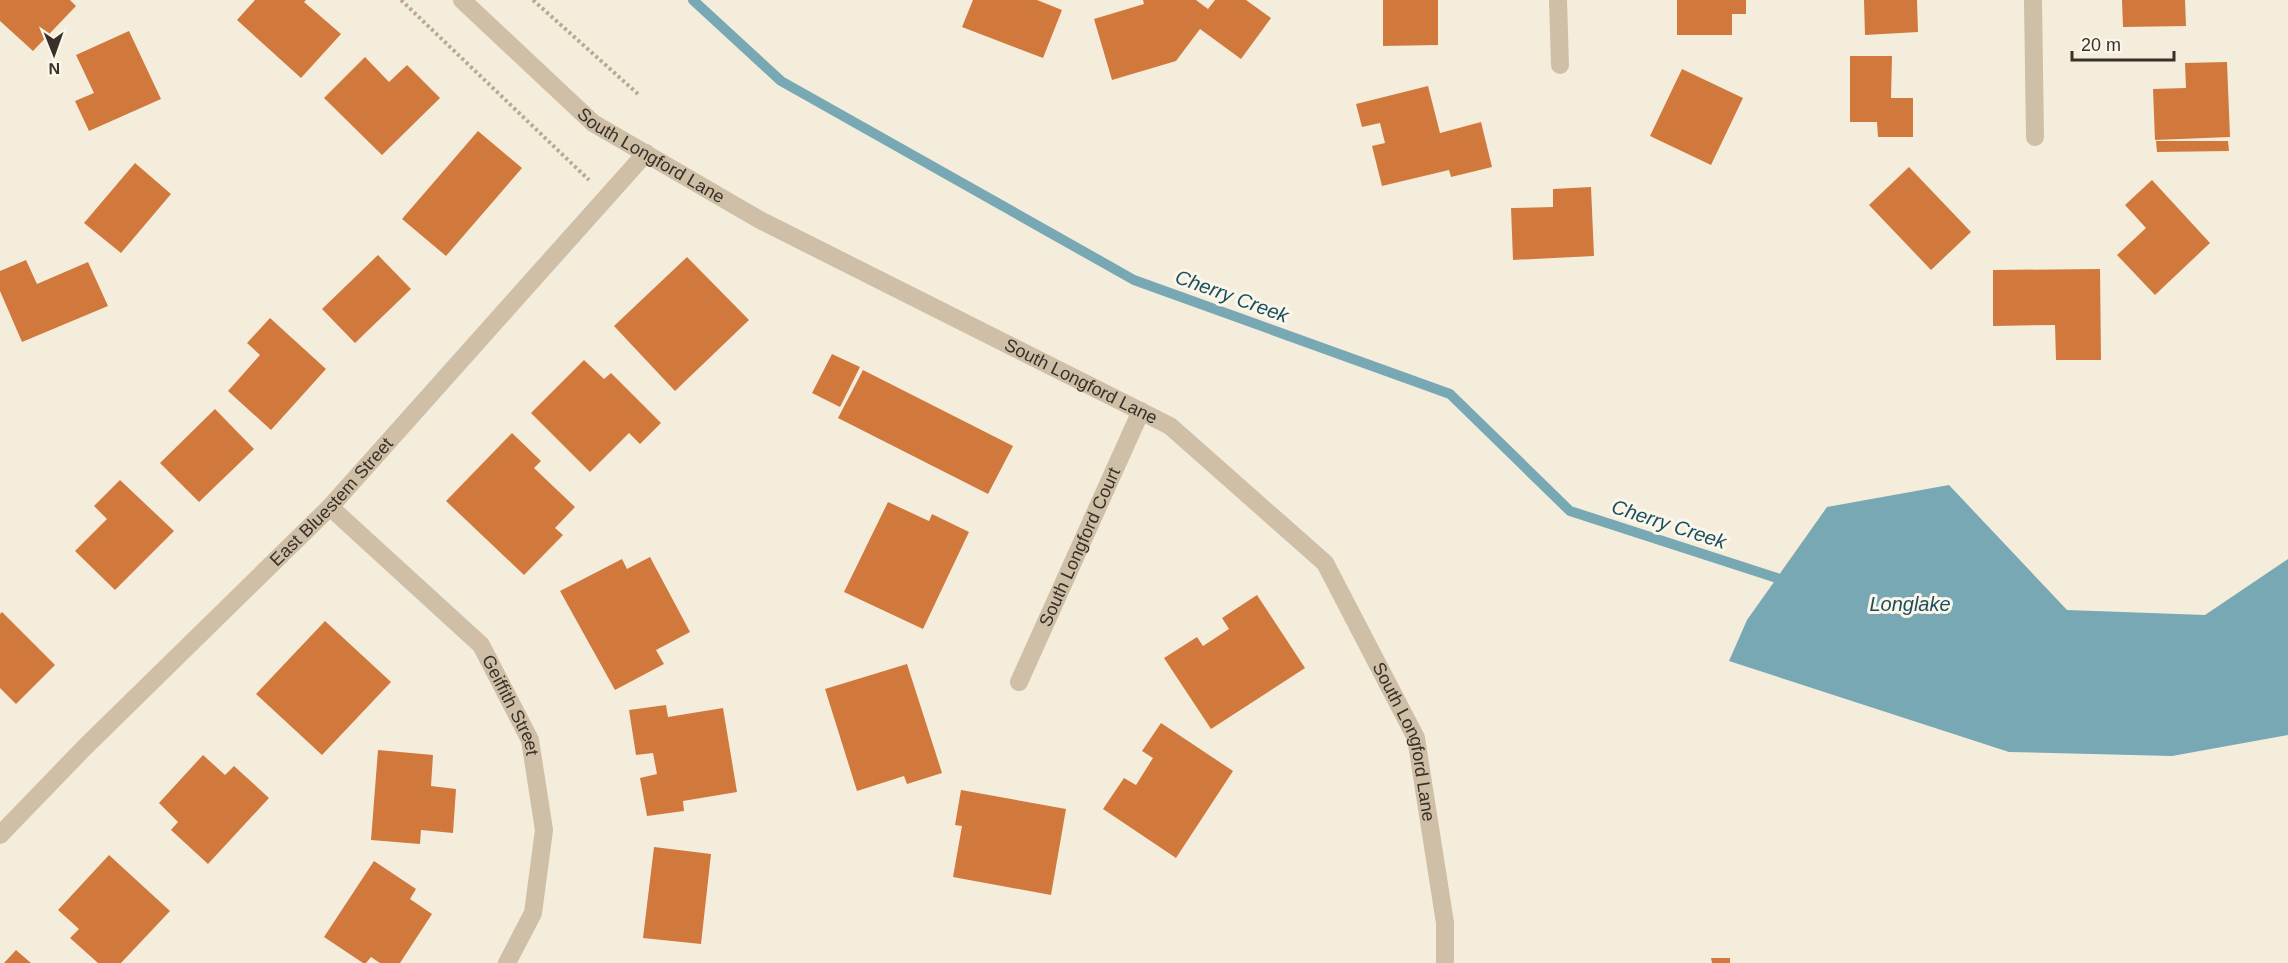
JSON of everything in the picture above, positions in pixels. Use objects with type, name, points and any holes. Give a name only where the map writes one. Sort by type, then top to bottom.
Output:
[{"type":"street","name":"South Longford Lane","points":[[462,0],[593,123],[760,220],[1170,426],[1324,563],[1416,738],[1445,923],[1445,963]]},
{"type":"street","points":[[1558,0],[1560,65]]},
{"type":"street","points":[[2033,0],[2035,137]]},
{"type":"street","name":"East Bluestem Street","points":[[3,826],[330,507],[646,153]]},
{"type":"street","name":"South Longford Court","points":[[1019,682],[1141,411]]},
{"type":"street","name":"Geiffith Street","points":[[330,507],[481,645],[530,740],[544,830],[533,913],[507,963]]},
{"type":"path","points":[[400,0],[607,197]]},
{"type":"path","points":[[532,0],[639,95]]},
{"type":"water","name":"Longlake","points":[[1949,485],[2067,610],[2205,615],[2288,559],[2288,735],[2172,756],[2009,752],[1729,661],[1747,620],[1827,507]]},
{"type":"building","points":[[0,0],[70,0],[76,6],[33,51],[0,21]]},
{"type":"building","points":[[255,0],[306,0],[304,2],[341,34],[301,78],[237,20]]},
{"type":"building","points":[[973,0],[1037,0],[1062,10],[1043,58],[962,27]]},
{"type":"building","points":[[1143,0],[1196,0],[1208,9],[1215,0],[1246,0],[1271,18],[1241,59],[1200,29],[1176,61],[1112,80],[1094,19],[1144,4]]},
{"type":"building","points":[[1383,0],[1438,0],[1438,45],[1383,46]]},
{"type":"building","points":[[1677,0],[1746,0],[1746,14],[1732,14],[1732,35],[1677,35]]},
{"type":"building","points":[[1864,0],[1917,0],[1918,32],[1865,35]]},
{"type":"building","points":[[2122,0],[2185,0],[2186,26],[2123,27]]},
{"type":"building","points":[[129,31],[161,99],[89,131],[75,101],[94,93],[76,55]]},
{"type":"building","points":[[1850,56],[1892,56],[1891,98],[1913,98],[1913,137],[1878,137],[1877,122],[1850,122]]},
{"type":"building","points":[[365,57],[389,82],[407,65],[440,98],[382,155],[324,98]]},
{"type":"building","points":[[2227,62],[2230,137],[2155,140],[2153,89],[2186,88],[2185,63]]},
{"type":"building","points":[[1682,69],[1743,98],[1711,165],[1650,136]]},
{"type":"building","points":[[1428,86],[1440,133],[1481,122],[1492,167],[1451,177],[1449,170],[1382,186],[1372,146],[1385,143],[1380,123],[1362,127],[1356,104]]},
{"type":"building","points":[[478,131],[522,168],[446,256],[402,219]]},
{"type":"building","points":[[2156,141],[2228,141],[2229,151],[2157,152]]},
{"type":"building","points":[[135,163],[171,194],[121,253],[84,223]]},
{"type":"building","points":[[1909,167],[1971,232],[1931,270],[1869,205]]},
{"type":"building","points":[[2152,180],[2210,243],[2155,295],[2117,255],[2146,228],[2125,205]]},
{"type":"building","points":[[1591,187],[1594,256],[1513,260],[1511,208],[1553,207],[1553,189]]},
{"type":"building","points":[[378,255],[411,289],[355,343],[322,309]]},
{"type":"building","points":[[687,257],[749,320],[675,391],[614,326]]},
{"type":"building","points":[[26,260],[37,284],[88,262],[108,306],[22,342],[0,291],[0,271]]},
{"type":"building","points":[[2100,269],[2101,360],[2056,360],[2055,325],[1993,326],[1993,270]]},
{"type":"building","points":[[270,318],[326,369],[271,430],[228,391],[260,355],[247,343]]},
{"type":"building","points":[[832,354],[860,367],[840,407],[812,393]]},
{"type":"building","points":[[584,360],[604,379],[611,373],[661,423],[640,444],[629,433],[590,472],[531,413]]},
{"type":"building","points":[[863,370],[1013,446],[988,494],[838,418]]},
{"type":"building","points":[[215,409],[254,449],[199,502],[160,463]]},
{"type":"building","points":[[512,433],[541,461],[534,468],[575,507],[555,528],[563,535],[524,575],[446,501]]},
{"type":"building","points":[[120,480],[174,531],[115,590],[75,551],[107,519],[94,506]]},
{"type":"building","points":[[888,502],[929,521],[932,514],[969,532],[923,629],[844,592]]},
{"type":"building","points":[[650,557],[690,632],[656,650],[664,664],[615,690],[560,591],[622,559],[627,569]]},
{"type":"building","points":[[1257,595],[1305,668],[1211,729],[1164,658],[1197,637],[1203,646],[1229,629],[1222,618]]},
{"type":"building","points":[[2,612],[55,665],[16,704],[0,688],[0,614]]},
{"type":"building","points":[[325,621],[391,682],[322,755],[256,694]]},
{"type":"building","points":[[907,664],[942,773],[907,784],[904,776],[857,791],[825,689]]},
{"type":"building","points":[[666,705],[668,717],[723,708],[737,792],[683,801],[684,811],[647,816],[640,778],[657,774],[653,753],[636,755],[629,710]]},
{"type":"building","points":[[1161,723],[1233,771],[1176,858],[1103,809],[1124,778],[1136,785],[1153,758],[1142,751]]},
{"type":"building","points":[[378,750],[433,755],[431,786],[456,789],[453,833],[421,830],[420,844],[371,840]]},
{"type":"building","points":[[203,755],[225,775],[234,766],[269,798],[208,864],[171,830],[178,822],[159,803]]},
{"type":"building","points":[[961,790],[1066,809],[1051,895],[953,877],[962,826],[955,825]]},
{"type":"building","points":[[654,847],[711,854],[701,944],[643,938]]},
{"type":"building","points":[[109,855],[170,911],[121,963],[98,963],[70,938],[79,929],[58,910]]},
{"type":"building","points":[[374,861],[416,889],[410,899],[432,914],[400,963],[380,963],[371,957],[363,963],[324,937]]},
{"type":"building","points":[[16,950],[31,963],[4,963]]},
{"type":"building","points":[[1711,958],[1730,958],[1730,963],[1712,963]]},
{"type":"waterway","name":"Cherry Creek","points":[[693,0],[781,81],[1134,280],[1450,394],[1570,511],[1777,578]]}]
